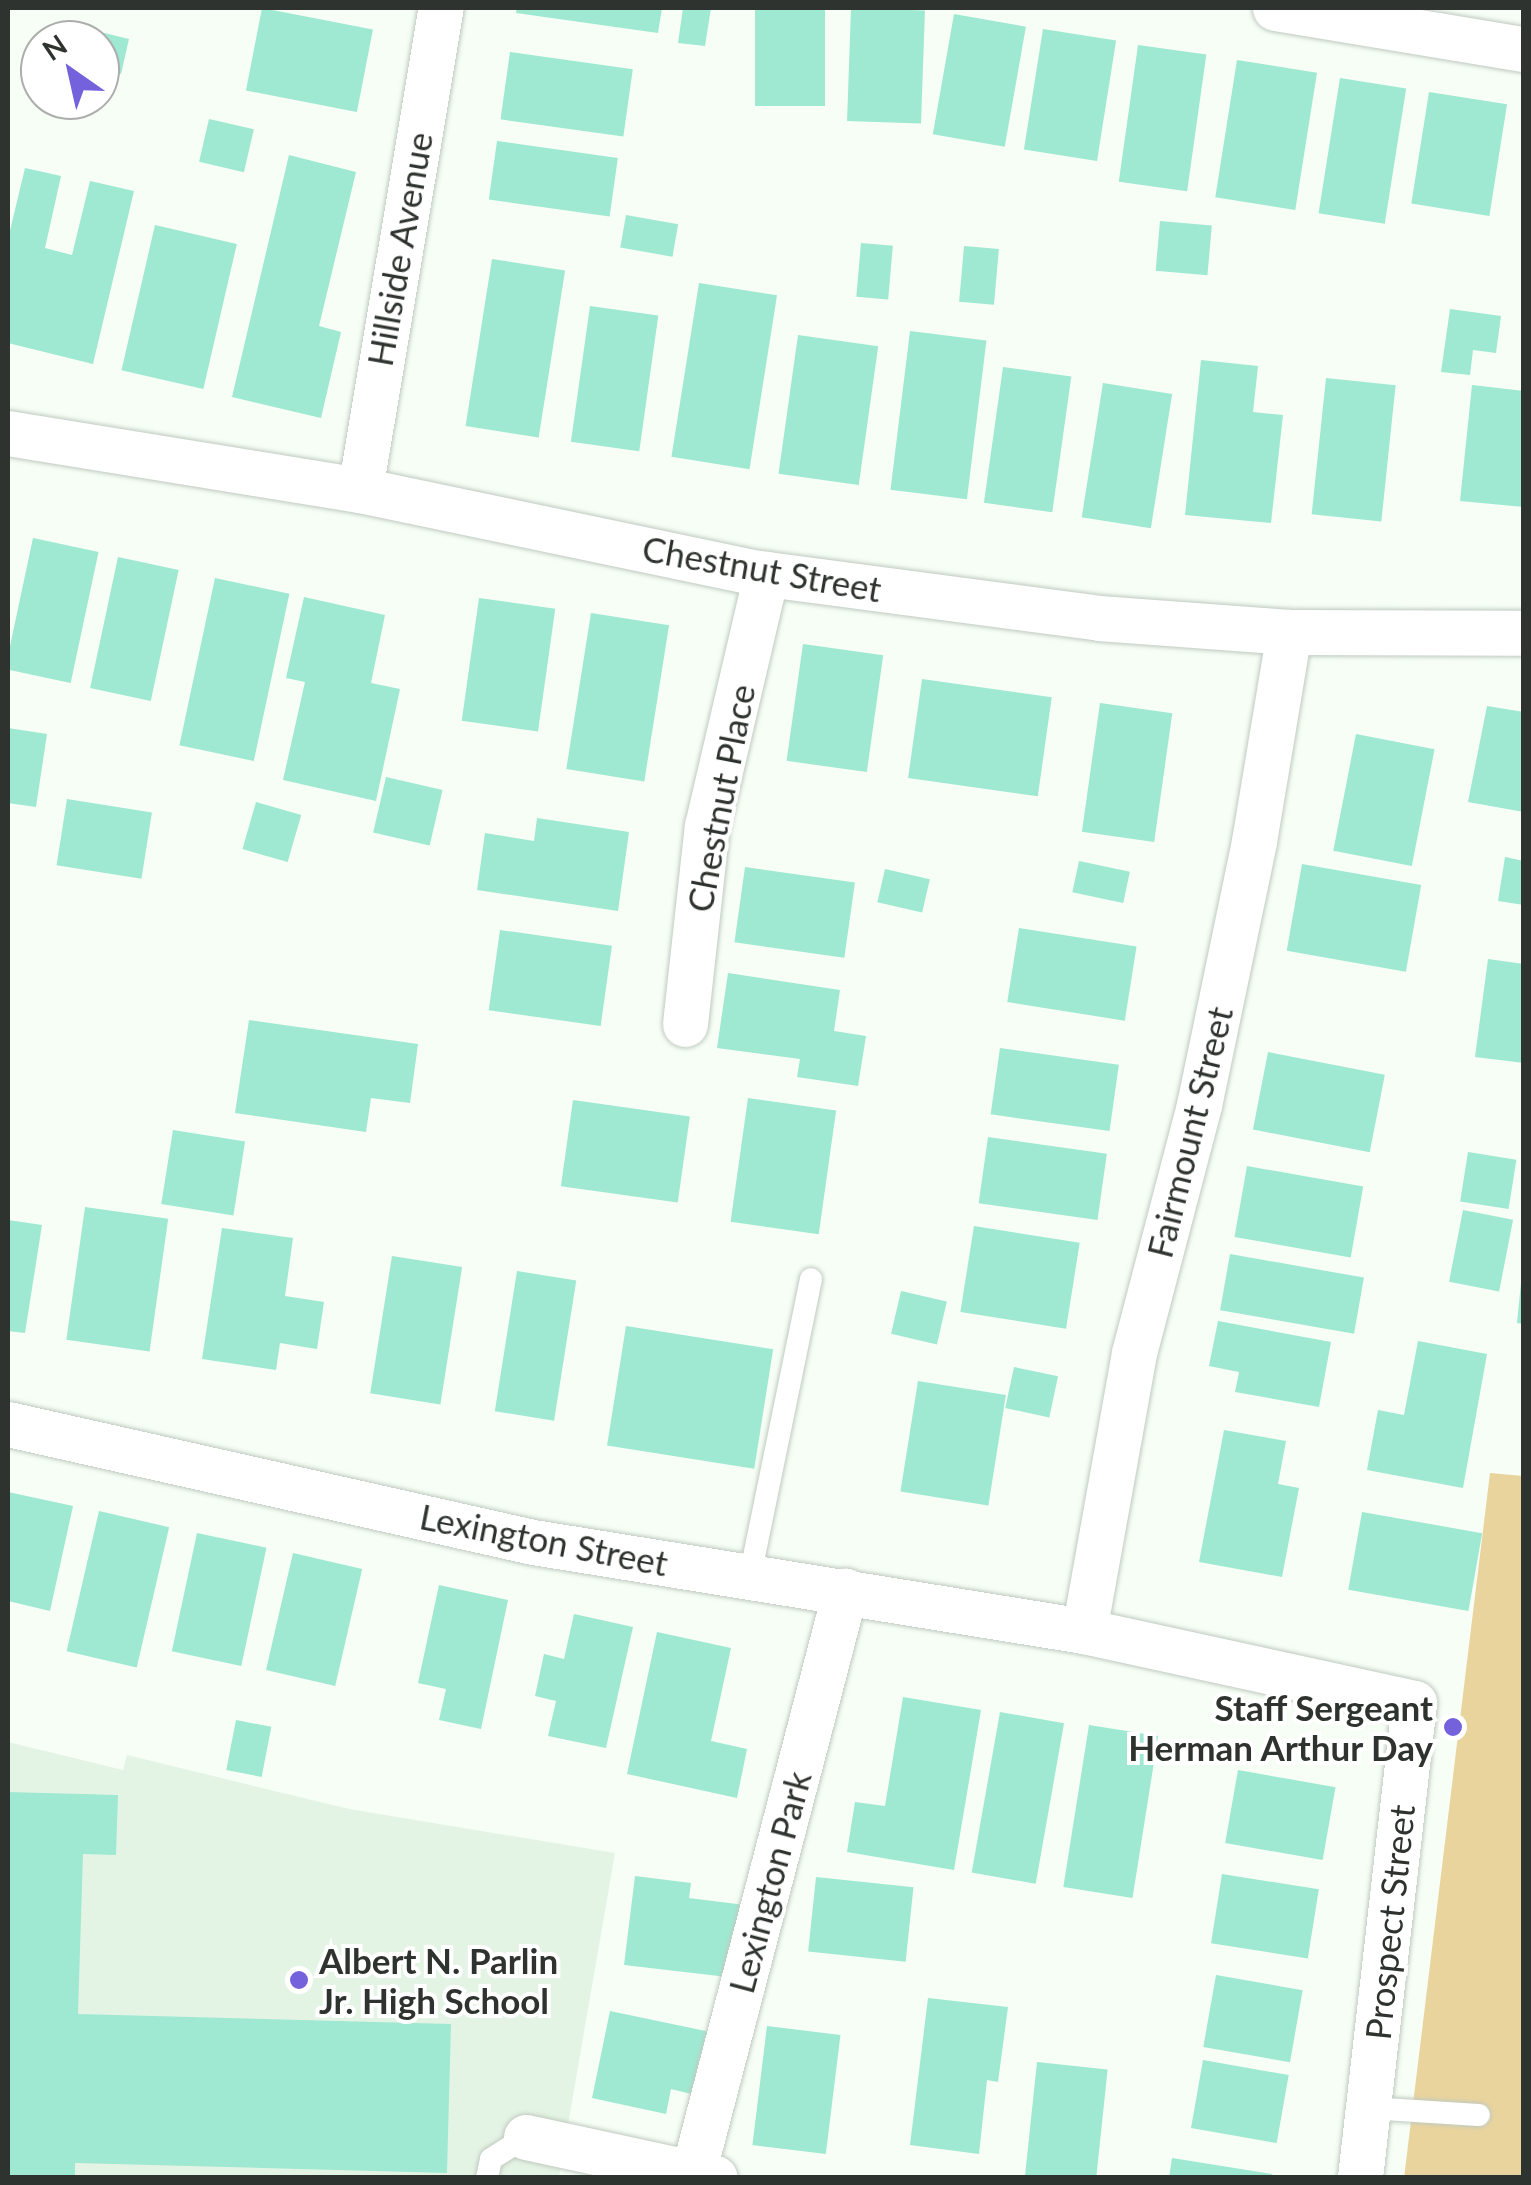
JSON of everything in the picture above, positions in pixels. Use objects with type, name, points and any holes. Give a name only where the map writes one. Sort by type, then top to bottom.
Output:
[{"type":"street","name":"Hillside Avenue","points":[[360,490],[441,8]]},
{"type":"street","points":[[1275,8],[1522,44]]},
{"type":"street","name":"Chestnut Street","points":[[8,433],[360,490],[766,574],[1099,618],[1289,632],[1524,632]]},
{"type":"street","name":"Chestnut Place","points":[[684,1024],[707,826],[766,574]]},
{"type":"street","name":"Fairmount Street","points":[[1084,1631],[1134,1353],[1199,1104],[1254,841],[1289,632]]},
{"type":"street","name":"Lexington Street","points":[[8,1424],[534,1542],[1084,1631]]},
{"type":"street","name":"Lexington Park","points":[[704,2175],[845,1591]]},
{"type":"street","name":"Prospect Street","points":[[1084,1631],[1414,1703],[1360,2178]]},
{"type":"street","points":[[526,2137],[704,2175]]},
{"type":"lane","points":[[750,1576],[811,1278]]},
{"type":"lane","points":[[1368,2108],[1480,2114]]},
{"type":"lane","points":[[487,2178],[491,2160],[526,2137]]},
{"type":"shaded area","points":[[1490,1473],[1523,1476],[1523,2177],[1404,2178]]},
{"type":"shaded area","name":"Albert N. Parlin Jr. High School","points":[[8,1742],[123,1770],[127,1755],[349,1809],[615,1853],[559,2177],[8,2178]]},
{"type":"building","points":[[262,8],[373,30],[357,112],[246,90]]},
{"type":"building","points":[[517,8],[662,8],[658,33],[516,13]]},
{"type":"building","points":[[683,8],[711,8],[705,46],[678,43]]},
{"type":"building","points":[[755,8],[825,8],[825,106],[755,106]]},
{"type":"building","points":[[851,8],[925,11],[921,124],[847,121]]},
{"type":"building","points":[[954,14],[1026,27],[1005,147],[933,134]]},
{"type":"building","points":[[1043,29],[1116,41],[1097,161],[1024,149]]},
{"type":"building","points":[[120,37],[129,39],[120,74]]},
{"type":"building","points":[[1138,45],[1206,55],[1187,191],[1119,182]]},
{"type":"building","points":[[510,52],[633,69],[623,137],[501,119]]},
{"type":"building","points":[[1237,60],[1317,73],[1295,210],[1215,197]]},
{"type":"building","points":[[1340,78],[1406,88],[1385,224],[1319,213]]},
{"type":"building","points":[[1429,92],[1507,104],[1489,216],[1411,204]]},
{"type":"building","points":[[209,119],[254,129],[244,172],[199,162]]},
{"type":"building","points":[[497,141],[618,158],[610,216],[489,199]]},
{"type":"building","points":[[289,155],[356,172],[319,326],[341,332],[321,418],[232,397]]},
{"type":"building","points":[[25,168],[61,176],[45,248],[72,255],[90,181],[134,191],[93,364],[8,343],[8,239]]},
{"type":"building","points":[[626,215],[678,224],[672,257],[620,247]]},
{"type":"building","points":[[1160,221],[1212,226],[1207,275],[1156,271]]},
{"type":"building","points":[[155,225],[237,244],[203,389],[121,370]]},
{"type":"building","points":[[861,243],[893,246],[888,300],[856,297]]},
{"type":"building","points":[[964,246],[999,249],[994,305],[959,302]]},
{"type":"building","points":[[492,259],[565,271],[539,437],[466,426]]},
{"type":"building","points":[[699,283],[777,295],[749,469],[671,457]]},
{"type":"building","points":[[590,306],[658,316],[639,451],[571,442]]},
{"type":"building","points":[[1450,309],[1501,316],[1496,353],[1473,350],[1470,375],[1441,372]]},
{"type":"building","points":[[910,331],[986,340],[967,499],[891,490]]},
{"type":"building","points":[[798,335],[878,346],[859,485],[779,474]]},
{"type":"building","points":[[1201,360],[1258,366],[1253,412],[1283,415],[1271,523],[1185,515]]},
{"type":"building","points":[[1003,367],[1071,377],[1052,512],[984,503]]},
{"type":"building","points":[[1326,378],[1396,385],[1381,522],[1312,514]]},
{"type":"building","points":[[1103,383],[1172,394],[1151,528],[1082,517]]},
{"type":"building","points":[[1472,385],[1524,391],[1524,507],[1460,501]]},
{"type":"building","points":[[33,538],[99,552],[71,683],[8,670]]},
{"type":"building","points":[[118,557],[179,570],[151,701],[90,688]]},
{"type":"building","points":[[215,578],[289,594],[254,761],[179,745]]},
{"type":"building","points":[[304,597],[385,615],[371,683],[400,689],[376,801],[283,780],[305,682],[286,678]]},
{"type":"building","points":[[479,598],[555,609],[538,732],[462,721]]},
{"type":"building","points":[[591,613],[669,625],[644,781],[566,769]]},
{"type":"building","points":[[803,644],[883,655],[867,772],[787,761]]},
{"type":"building","points":[[922,679],[1052,697],[1038,796],[908,778]]},
{"type":"building","points":[[1100,703],[1172,713],[1154,842],[1082,832]]},
{"type":"building","points":[[1487,706],[1524,712],[1524,812],[1468,802]]},
{"type":"building","points":[[8,728],[47,734],[36,807],[8,803]]},
{"type":"building","points":[[1356,734],[1435,749],[1412,866],[1333,851]]},
{"type":"building","points":[[386,777],[443,790],[430,846],[373,833]]},
{"type":"building","points":[[67,799],[152,812],[141,879],[57,865]]},
{"type":"building","points":[[256,802],[301,815],[288,862],[242,849]]},
{"type":"building","points":[[537,818],[629,832],[618,911],[477,890],[485,833],[534,841]]},
{"type":"building","points":[[1505,857],[1524,861],[1524,905],[1498,901]]},
{"type":"building","points":[[1079,861],[1130,872],[1123,903],[1072,892]]},
{"type":"building","points":[[1302,864],[1421,885],[1406,972],[1287,951]]},
{"type":"building","points":[[745,867],[855,882],[844,958],[734,942]]},
{"type":"building","points":[[885,869],[930,879],[922,912],[877,902]]},
{"type":"building","points":[[1019,928],[1137,947],[1125,1021],[1007,1002]]},
{"type":"building","points":[[500,930],[612,946],[601,1026],[489,1010]]},
{"type":"building","points":[[1488,959],[1524,964],[1524,1063],[1475,1057]]},
{"type":"building","points":[[728,973],[840,990],[834,1031],[866,1036],[858,1086],[797,1077],[800,1059],[717,1048]]},
{"type":"building","points":[[249,1020],[418,1044],[410,1103],[371,1098],[366,1132],[235,1113]]},
{"type":"building","points":[[1000,1048],[1119,1065],[1110,1131],[991,1114]]},
{"type":"building","points":[[1268,1052],[1385,1075],[1370,1152],[1253,1130]]},
{"type":"building","points":[[748,1098],[836,1110],[819,1234],[731,1222]]},
{"type":"building","points":[[573,1100],[690,1116],[678,1203],[561,1186]]},
{"type":"building","points":[[173,1130],[245,1141],[233,1215],[161,1204]]},
{"type":"building","points":[[988,1137],[1107,1154],[1098,1220],[979,1203]]},
{"type":"building","points":[[1468,1152],[1516,1160],[1509,1209],[1460,1201]]},
{"type":"building","points":[[1247,1166],[1363,1186],[1351,1257],[1234,1237]]},
{"type":"building","points":[[85,1207],[168,1219],[150,1351],[66,1340]]},
{"type":"building","points":[[1463,1210],[1513,1220],[1499,1291],[1449,1282]]},
{"type":"building","points":[[8,1220],[42,1225],[25,1333],[8,1331]]},
{"type":"building","points":[[974,1226],[1080,1243],[1066,1329],[960,1312]]},
{"type":"building","points":[[222,1228],[293,1238],[285,1296],[324,1302],[317,1349],[280,1343],[276,1370],[202,1359]]},
{"type":"building","points":[[1230,1254],[1364,1278],[1354,1334],[1220,1310]]},
{"type":"building","points":[[392,1256],[462,1267],[440,1404],[370,1393]]},
{"type":"building","points":[[517,1271],[576,1280],[554,1421],[495,1411]]},
{"type":"building","points":[[1524,1283],[1524,1324],[1517,1323]]},
{"type":"building","points":[[901,1291],[947,1302],[937,1344],[891,1334]]},
{"type":"building","points":[[1218,1321],[1331,1342],[1319,1407],[1235,1392],[1239,1372],[1209,1366]]},
{"type":"building","points":[[626,1326],[773,1349],[754,1469],[607,1446]]},
{"type":"building","points":[[1418,1341],[1487,1354],[1463,1488],[1367,1470],[1378,1410],[1404,1415]]},
{"type":"building","points":[[1014,1367],[1058,1376],[1049,1417],[1005,1408]]},
{"type":"building","points":[[918,1381],[1006,1395],[988,1506],[900,1492]]},
{"type":"building","points":[[1224,1430],[1286,1441],[1278,1484],[1299,1488],[1282,1577],[1199,1562]]},
{"type":"building","points":[[8,1492],[73,1506],[50,1611],[8,1601]]},
{"type":"building","points":[[99,1511],[169,1527],[137,1668],[67,1651]]},
{"type":"building","points":[[1362,1512],[1482,1533],[1468,1611],[1348,1590]]},
{"type":"building","points":[[197,1533],[266,1548],[241,1666],[172,1651]]},
{"type":"building","points":[[293,1553],[362,1569],[335,1686],[266,1670]]},
{"type":"building","points":[[439,1585],[508,1600],[481,1729],[439,1720],[446,1689],[418,1683]]},
{"type":"building","points":[[574,1614],[633,1627],[606,1748],[548,1736],[556,1701],[535,1696],[544,1654],[564,1659]]},
{"type":"building","points":[[657,1632],[731,1648],[711,1741],[747,1749],[737,1798],[627,1774]]},
{"type":"building","points":[[903,1697],[981,1710],[954,1870],[847,1852],[855,1802],[885,1806]]},
{"type":"building","points":[[1000,1712],[1064,1723],[1036,1884],[972,1873]]},
{"type":"building","points":[[236,1720],[271,1727],[262,1777],[226,1770]]},
{"type":"building","points":[[1089,1725],[1158,1736],[1132,1898],[1063,1887]]},
{"type":"building","points":[[1238,1770],[1335,1787],[1323,1860],[1225,1843]]},
{"type":"building","points":[[8,1792],[118,1795],[116,1855],[83,1854],[78,2014],[451,2024],[447,2173],[75,2163],[75,2178],[8,2178]]},
{"type":"building","points":[[1222,1874],[1319,1889],[1308,1958],[1211,1943]]},
{"type":"building","points":[[635,1876],[691,1883],[689,1898],[745,1905],[736,1978],[624,1965]]},
{"type":"building","points":[[816,1877],[913,1887],[906,1962],[808,1952]]},
{"type":"building","points":[[1216,1975],[1303,1990],[1290,2062],[1203,2047]]},
{"type":"building","points":[[928,1998],[1008,2007],[998,2082],[987,2080],[979,2154],[910,2145]]},
{"type":"building","points":[[610,2011],[720,2034],[707,2098],[671,2089],[666,2114],[592,2098]]},
{"type":"building","points":[[767,2026],[840,2035],[826,2154],[752,2145]]},
{"type":"building","points":[[1203,2060],[1289,2075],[1277,2143],[1191,2128]]},
{"type":"building","points":[[1037,2062],[1108,2069],[1096,2178],[1025,2176]]},
{"type":"building","points":[[1172,2158],[1272,2174],[1271,2178],[1169,2178]]},
{"type":"place","name":"Staff Sergeant Herman Arthur Day","points":[[1453,1727]]},
{"type":"place","name":"Albert N. Parlin Jr. High School","points":[[299,1980]]}]
